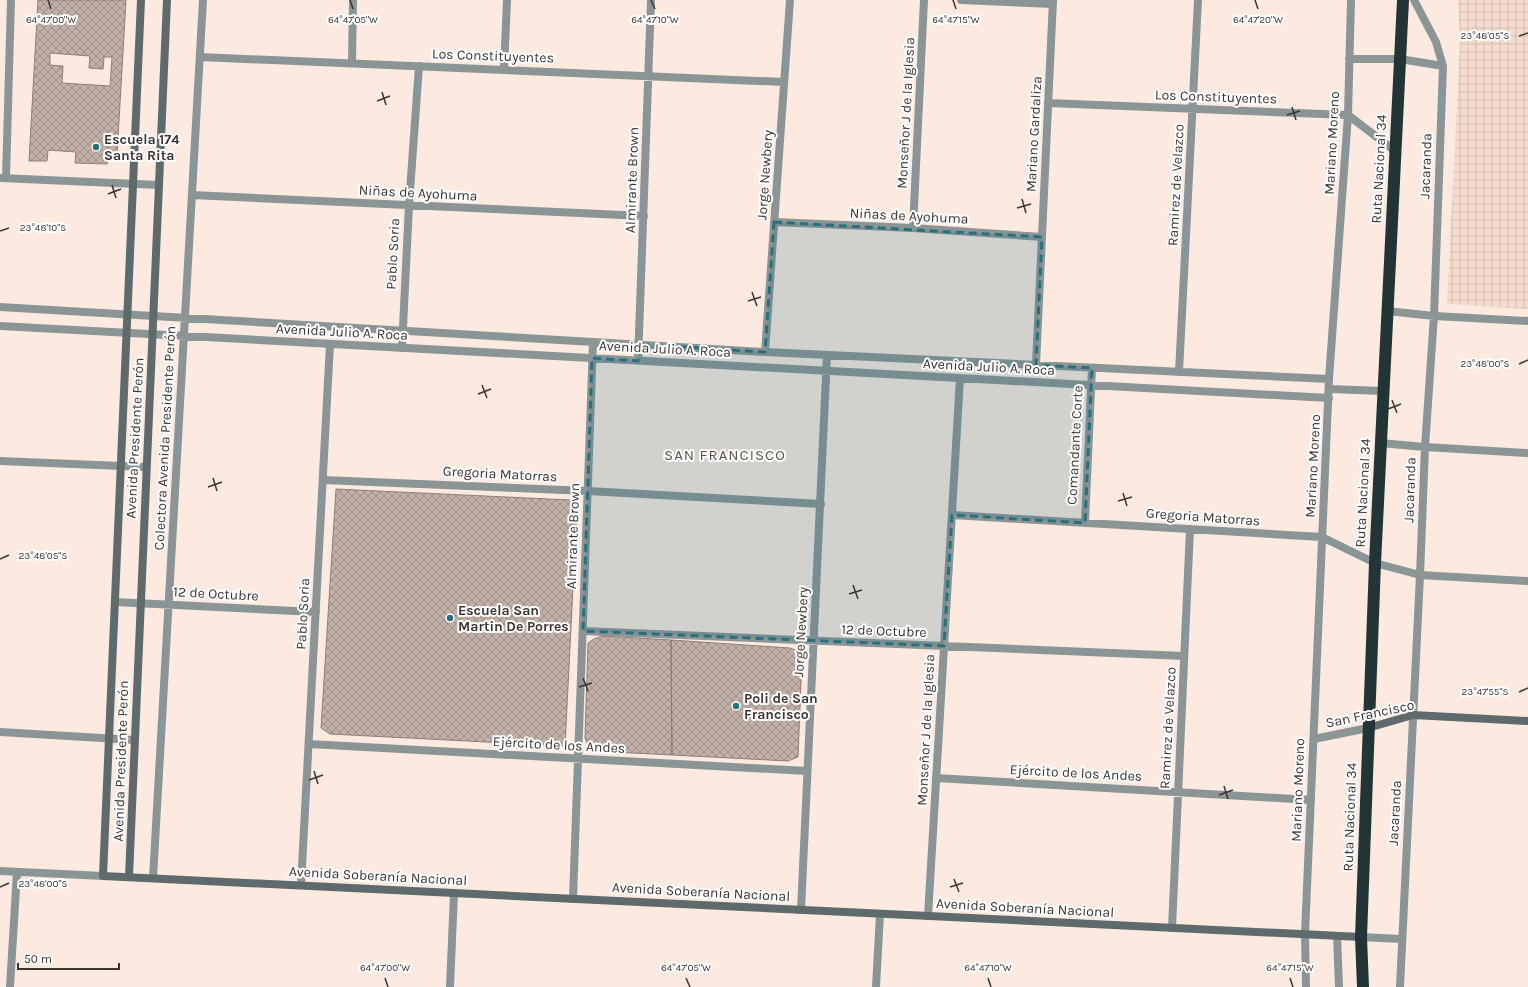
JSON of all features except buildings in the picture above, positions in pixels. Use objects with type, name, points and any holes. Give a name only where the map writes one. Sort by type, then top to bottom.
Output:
[{"type":"highway","name":"Ruta Nacional 34","points":[[1363,987],[1361,937],[1368,728],[1380,443],[1403,0]]},
{"type":"street","points":[[11,0],[3,178],[159,185]]},
{"type":"street","name":"Avenida Presidente Perón","points":[[103,876],[141,0]]},
{"type":"street","name":"Avenida Presidente Perón","points":[[129,877],[167,0]]},
{"type":"street","name":"Colectora Avenida Presidente Perón","points":[[153,878],[203,0]]},
{"type":"street","points":[[352,63],[354,0]]},
{"type":"street","points":[[504,70],[507,0]]},
{"type":"street","name":"Almirante Brown","points":[[638,361],[651,0]]},
{"type":"street","name":"Jorge Newbery","points":[[765,352],[790,0]]},
{"type":"street","name":"Monseñor J de la Iglesia","points":[[914,228],[924,0]]},
{"type":"street","points":[[961,0],[1053,2]]},
{"type":"street","name":"Ramirez de Velazco","points":[[1179,372],[1198,0]]},
{"type":"street","name":"Mariano Moreno","points":[[1306,987],[1305,934],[1329,379],[1348,115],[1351,0]]},
{"type":"street","name":"Jacaranda","points":[[1400,987],[1401,939],[1420,575],[1425,447],[1434,316],[1442,66],[1436,42],[1414,0]]},
{"type":"street","name":"Mariano Gardaliza","points":[[1036,365],[1053,2]]},
{"type":"street","name":"Los Constituyentes","points":[[200,57],[784,82]]},
{"type":"street","points":[[1349,59],[1400,59],[1442,66]]},
{"type":"street","name":"Pablo Soria","points":[[402,348],[409,205],[419,66]]},
{"type":"street","name":"Los Constituyentes","points":[[1048,103],[1348,115]]},
{"type":"street","points":[[1348,115],[1395,151]]},
{"type":"street","name":"Niñas de Ayohuma","points":[[192,195],[644,216]]},
{"type":"street","name":"Niñas de Ayohuma","points":[[774,222],[914,228],[1042,237]]},
{"type":"street","name":"Avenida Julio A. Roca","points":[[0,307],[765,352],[1329,379]]},
{"type":"street","points":[[1387,311],[1434,316],[1528,321]]},
{"type":"street","name":"Avenida Julio A. Roca","points":[[0,326],[1329,398]]},
{"type":"street","name":"Almirante Brown","points":[[573,899],[593,342]]},
{"type":"street","name":"Pablo Soria","points":[[301,885],[330,344]]},
{"type":"street","name":"Jorge Newbery","points":[[800,910],[821,504],[827,355]]},
{"type":"street","name":"Comandante Corte","points":[[1085,523],[1092,368]]},
{"type":"street","name":"Monseñor J de la Iglesia","points":[[928,916],[960,378]]},
{"type":"street","points":[[1329,389],[1383,391]]},
{"type":"street","points":[[1380,443],[1528,453]]},
{"type":"street","points":[[0,461],[146,467]]},
{"type":"street","name":"Gregoria Matorras","points":[[323,480],[588,491],[821,504]]},
{"type":"street","name":"Gregoria Matorras","points":[[952,515],[1322,538],[1375,563],[1420,575],[1528,581]]},
{"type":"street","name":"Ramirez de Velazco","points":[[1172,928],[1190,529]]},
{"type":"street","name":"12 de Octubre","points":[[115,602],[316,612]]},
{"type":"street","name":"12 de Octubre","points":[[583,631],[1184,656]]},
{"type":"street","name":"San Francisco","points":[[1314,739],[1368,728],[1413,715],[1528,720]]},
{"type":"street","points":[[0,732],[135,740]]},
{"type":"street","name":"Ejército de los Andes","points":[[309,744],[807,771]]},
{"type":"street","name":"Ejército de los Andes","points":[[936,778],[1311,800]]},
{"type":"street","name":"Avenida Soberanía Nacional","points":[[0,871],[1401,939]]},
{"type":"street","points":[[10,987],[17,872]]},
{"type":"street","points":[[450,987],[454,893]]},
{"type":"street","points":[[876,987],[880,914]]},
{"type":"street","points":[[1337,936],[1339,987]]},
{"type":"highlighted area","points":[[774,222],[1042,237],[1036,365],[1092,368],[1085,523],[952,515],[944,646],[583,631],[592,358],[638,361],[638,344],[765,352]]},
{"type":"shaded area","points":[[1458,0],[1528,0],[1528,309],[1447,304],[1460,43]]},
{"type":"place","name":"Escuela 174 Santa Rita","points":[[96,147]]},
{"type":"place","name":"Escuela San Martin De Porres","points":[[450,618]]},
{"type":"place","name":"Poli de San Francisco","points":[[736,706]]},
{"type":"district","name":"SAN FRANCISCO","points":[[725,455]]}]
